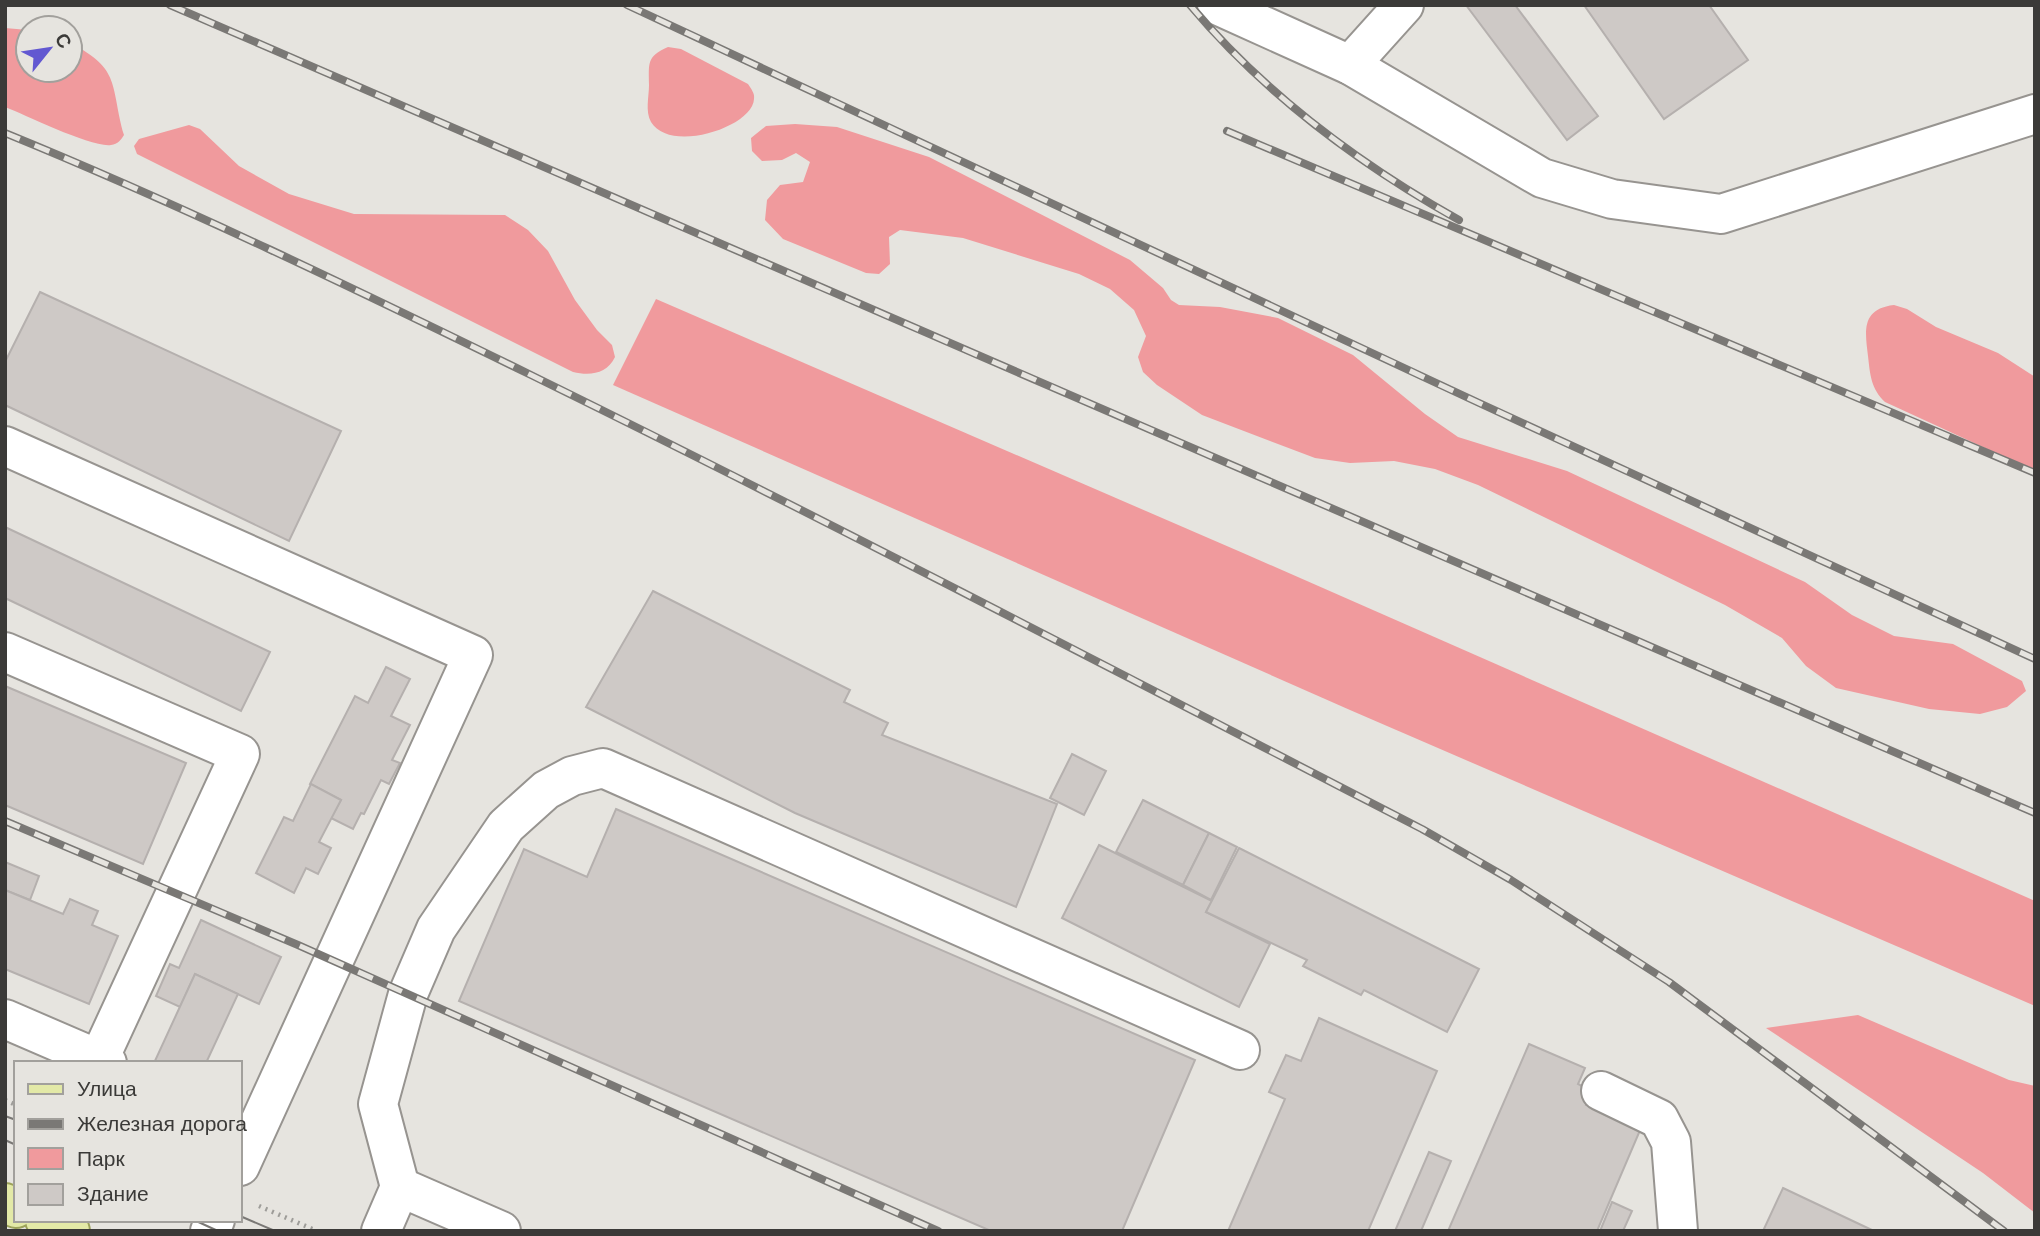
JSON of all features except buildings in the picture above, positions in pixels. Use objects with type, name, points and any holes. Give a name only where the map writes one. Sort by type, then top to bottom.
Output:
[{"type":"main road","points":[[50,1222],[70,1231]]},
{"type":"lane","points":[[1217,5],[1350,65],[1542,178],[1612,199],[1721,214],[2035,114]]},
{"type":"lane","points":[[1350,65],[1404,5]]},
{"type":"lane","points":[[5,446],[473,655],[249,1124],[242,1157]]},
{"type":"lane","points":[[5,652],[240,754],[103,1061],[5,1019]]},
{"type":"lane","points":[[381,1231],[400,1187],[378,1104],[408,993],[436,929],[506,826],[546,790],[572,776],[603,768],[1240,1050]]},
{"type":"lane","points":[[1601,1091],[1659,1119],[1671,1142],[1678,1231]]},
{"type":"lane","points":[[400,1187],[500,1231]]},
{"type":"path","points":[[259,1206],[317,1231]]},
{"type":"green space","points":[[5,28],[14,29],[14,84],[84,84],[84,50],[98,61],[111,80],[124,135],[116,144],[102,145],[5,107]]},
{"type":"green space","points":[[668,47],[681,49],[748,84],[754,97],[750,109],[740,119],[709,133],[675,136],[661,131],[651,122],[648,113],[649,66],[656,54]]},
{"type":"green space","points":[[795,124],[837,127],[929,157],[1130,260],[1179,305],[1220,307],[1278,318],[1353,355],[1425,414],[1458,437],[1567,471],[1805,582],[1852,615],[1894,636],[1953,644],[2022,681],[2026,691],[2007,707],[1980,714],[1929,709],[1836,688],[1806,666],[1782,638],[1725,605],[1478,485],[1435,469],[1394,461],[1350,463],[1315,458],[1202,415],[1157,385],[1143,372],[1138,357],[1146,336],[1134,310],[1110,289],[1079,274],[963,238],[900,230],[889,237],[890,264],[879,274],[866,273],[783,239],[765,220],[767,200],[780,185],[803,182],[810,162],[796,153],[782,160],[762,161],[752,151],[751,138],[766,126]]},
{"type":"green space","points":[[189,125],[200,129],[239,166],[289,194],[354,214],[505,215],[528,230],[548,251],[575,300],[612,345],[615,357],[612,363],[597,372],[573,372],[137,154],[134,146],[139,139]]},
{"type":"green space","points":[[656,299],[2035,901],[2035,1006],[1350,710],[613,385]]},
{"type":"green space","points":[[1894,305],[1907,309],[1936,327],[1998,353],[2035,377],[2035,471],[1885,402],[1880,397],[1871,375],[1866,330],[1870,316],[1883,307]]},
{"type":"green space","points":[[1858,1015],[2009,1080],[2035,1086],[2035,1213],[1983,1173],[1766,1028]]},
{"type":"tram line","points":[[5,1116],[14,1119]]},
{"type":"tram line","points":[[5,1140],[14,1144]]},
{"type":"tram line","points":[[242,1217],[275,1231]]},
{"type":"tram line","points":[[198,1222],[218,1231]]},
{"type":"railway","points":[[170,5],[2035,813]]},
{"type":"railway","points":[[627,5],[2035,659]]},
{"type":"railway","points":[[1190,5],[1249,68],[1281,97],[1349,151],[1459,220]]},
{"type":"railway","points":[[1227,131],[2035,473]]},
{"type":"railway","points":[[5,133],[204,219],[643,430],[1422,829],[1511,880],[1669,982],[2004,1231]]},
{"type":"railway","points":[[5,821],[298,945],[938,1231]]}]
